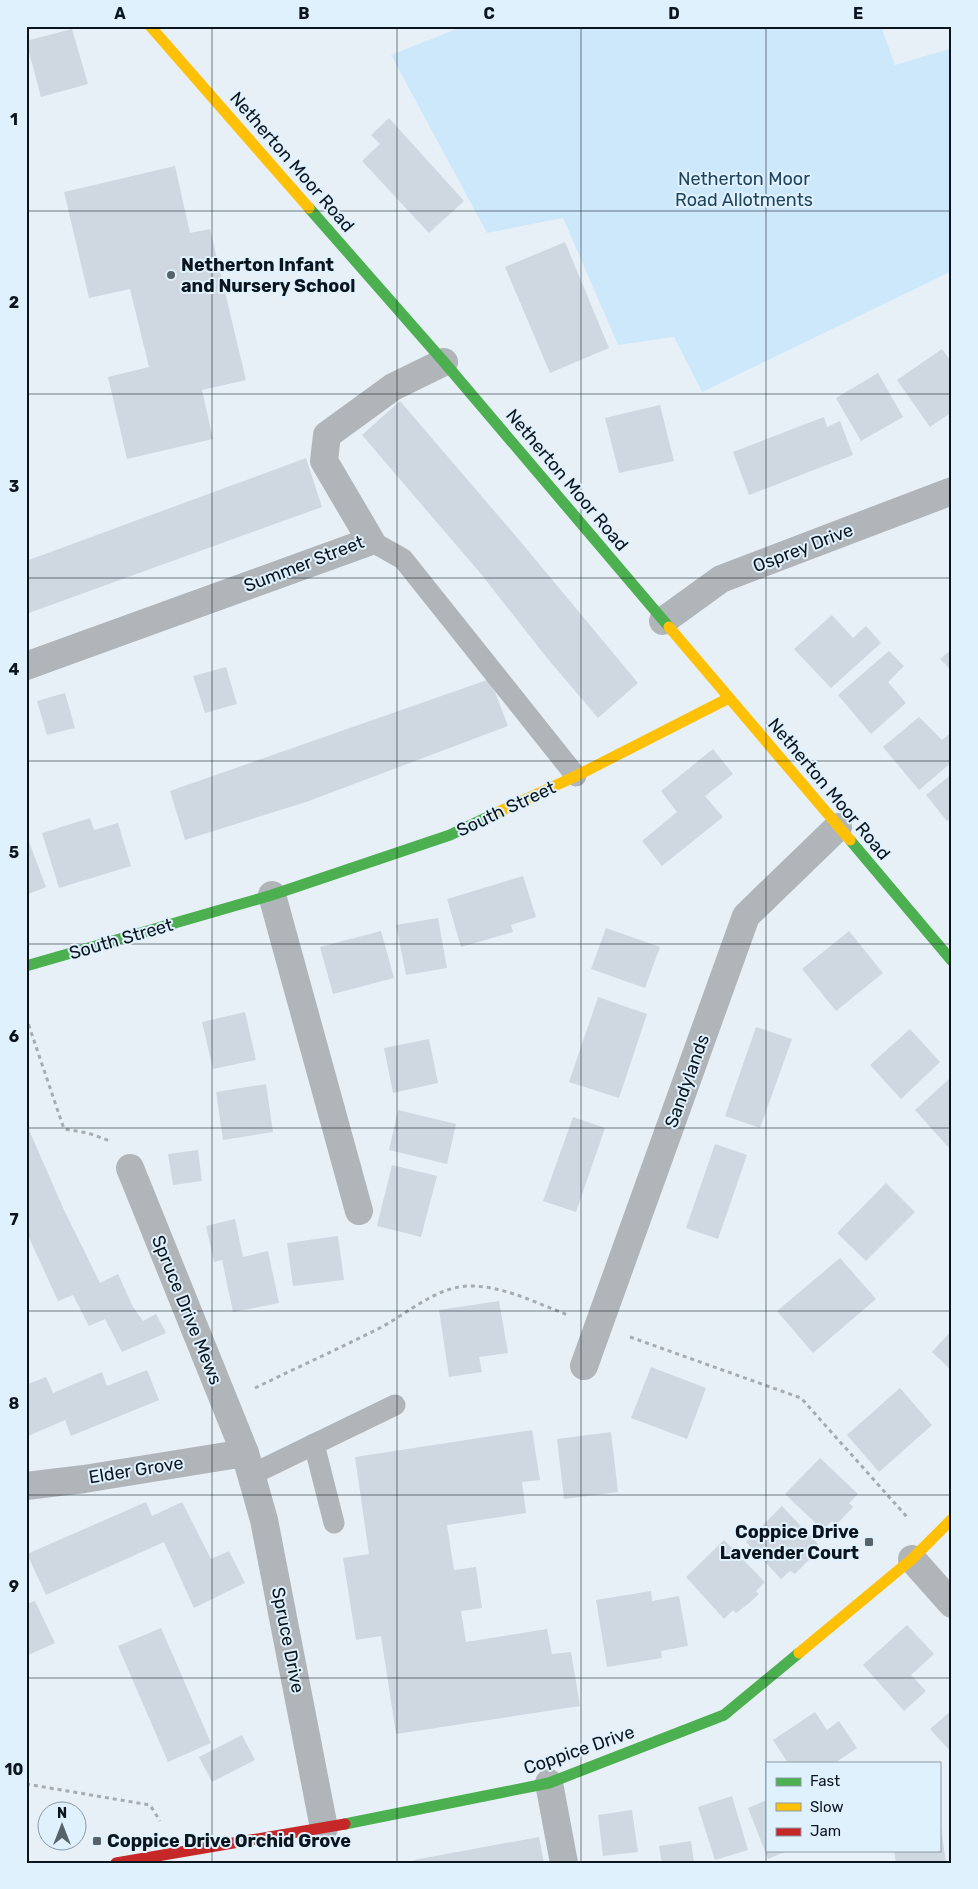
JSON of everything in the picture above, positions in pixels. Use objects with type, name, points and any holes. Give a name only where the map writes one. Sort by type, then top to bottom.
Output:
[{"type":"street","name":"Netherton Moor Road","points":[[150,26],[444,362],[952,961]]},
{"type":"street","name":"Summer Street","points":[[26,666],[371,541],[324,460],[328,435],[393,387],[444,362]]},
{"type":"street","name":"Osprey Drive","points":[[663,621],[721,579],[952,491]]},
{"type":"street","name":"South Street","points":[[26,966],[272,895],[450,835],[576,776],[729,698]]},
{"type":"street","name":"Sandylands","points":[[584,1366],[746,916],[838,827]]},
{"type":"street","points":[[272,895],[359,1211]]},
{"type":"street","name":"Spruce Drive Mews","points":[[130,1168],[248,1464]]},
{"type":"street","name":"Elder Grove","points":[[26,1486],[248,1464]]},
{"type":"street","name":"Spruce Drive","points":[[248,1464],[264,1520],[324,1828]]},
{"type":"street","name":"Coppice Drive","points":[[116,1863],[324,1828],[549,1783],[724,1715],[920,1551],[952,1519]]},
{"type":"street","points":[[920,1551],[952,1604]]},
{"type":"street","points":[[549,1783],[564,1863]]},
{"type":"lane","points":[[371,541],[403,559],[576,776]]},
{"type":"lane","points":[[248,1464],[314,1444],[395,1405]]},
{"type":"lane","points":[[314,1444],[334,1523]]},
{"type":"path","points":[[26,1018],[64,1129],[88,1133],[111,1142],[130,1168]]},
{"type":"path","points":[[224,1403],[380,1328],[430,1299],[453,1289],[468,1286],[492,1287],[801,1398],[920,1551]]},
{"type":"path","points":[[26,1784],[150,1805],[179,1852]]},
{"type":"green space","name":"Netherton Moor Road Allotments","points":[[464,26],[881,26],[895,65],[952,48],[952,271],[702,392],[674,337],[618,345],[563,218],[487,233],[391,55]]},
{"type":"building","points":[[72,29],[88,84],[41,97],[26,41]]},
{"type":"building","points":[[389,118],[464,201],[429,233],[362,161],[380,144],[371,135]]},
{"type":"building","points":[[175,166],[190,233],[210,229],[246,380],[202,390],[213,439],[127,459],[108,377],[149,367],[130,289],[89,298],[64,192]]},
{"type":"building","points":[[565,242],[609,348],[550,373],[505,267]]},
{"type":"building","points":[[942,349],[952,363],[952,412],[930,427],[897,380]]},
{"type":"building","points":[[878,373],[903,417],[861,441],[836,398]]},
{"type":"building","points":[[400,401],[638,683],[598,718],[547,658],[481,574],[362,435]]},
{"type":"building","points":[[660,405],[674,461],[619,473],[605,418]]},
{"type":"building","points":[[824,417],[827,427],[840,421],[853,455],[749,495],[733,452]]},
{"type":"building","points":[[306,458],[322,507],[26,614],[26,561]]},
{"type":"building","points":[[832,615],[853,638],[866,626],[881,643],[831,688],[794,649]]},
{"type":"building","points":[[952,649],[952,671],[940,659]]},
{"type":"building","points":[[889,651],[904,666],[888,682],[906,703],[871,734],[838,695]]},
{"type":"building","points":[[226,667],[237,704],[205,713],[193,676]]},
{"type":"building","points":[[490,679],[508,726],[306,802],[185,840],[170,791]]},
{"type":"building","points":[[65,693],[75,728],[47,735],[37,701]]},
{"type":"building","points":[[919,717],[942,740],[952,732],[952,762],[919,790],[883,747]]},
{"type":"building","points":[[713,749],[733,774],[705,796],[723,817],[662,866],[642,841],[677,812],[661,791]]},
{"type":"building","points":[[952,774],[952,817],[947,821],[926,795]]},
{"type":"building","points":[[90,818],[94,830],[118,823],[131,866],[59,888],[42,833]]},
{"type":"building","points":[[26,839],[28,839],[46,887],[26,895]]},
{"type":"building","points":[[523,876],[536,917],[511,925],[513,932],[461,947],[447,899]]},
{"type":"building","points":[[438,918],[447,968],[406,975],[396,925]]},
{"type":"building","points":[[606,928],[660,947],[645,988],[591,969]]},
{"type":"building","points":[[381,931],[394,978],[333,994],[320,947]]},
{"type":"building","points":[[849,931],[883,973],[836,1011],[802,969]]},
{"type":"building","points":[[598,997],[647,1014],[619,1098],[569,1082]]},
{"type":"building","points":[[245,1012],[256,1060],[213,1069],[202,1022]]},
{"type":"building","points":[[756,1027],[792,1039],[760,1128],[725,1116]]},
{"type":"building","points":[[910,1029],[940,1062],[901,1099],[870,1065]]},
{"type":"building","points":[[429,1039],[438,1083],[393,1093],[384,1048]]},
{"type":"building","points":[[949,1079],[952,1082],[952,1144],[948,1147],[915,1110]]},
{"type":"building","points":[[266,1084],[273,1132],[223,1140],[216,1092]]},
{"type":"building","points":[[398,1110],[456,1124],[447,1164],[389,1150]]},
{"type":"building","points":[[573,1117],[605,1128],[576,1212],[543,1201]]},
{"type":"building","points":[[26,1123],[64,1210],[100,1283],[118,1274],[133,1307],[143,1321],[156,1314],[166,1333],[122,1352],[105,1319],[89,1326],[73,1295],[58,1301],[26,1231]]},
{"type":"building","points":[[715,1144],[747,1155],[718,1239],[686,1228]]},
{"type":"building","points":[[198,1150],[202,1181],[173,1185],[168,1154]]},
{"type":"building","points":[[392,1165],[437,1176],[421,1237],[377,1226]]},
{"type":"building","points":[[886,1183],[915,1212],[866,1261],[837,1233]]},
{"type":"building","points":[[235,1219],[243,1257],[268,1251],[279,1303],[233,1312],[222,1260],[214,1262],[206,1226]]},
{"type":"building","points":[[338,1236],[344,1280],[293,1286],[287,1243]]},
{"type":"building","points":[[840,1258],[876,1299],[813,1353],[777,1311]]},
{"type":"building","points":[[499,1301],[508,1353],[479,1357],[482,1372],[449,1377],[439,1310]]},
{"type":"building","points":[[952,1330],[952,1371],[932,1352]]},
{"type":"building","points":[[651,1367],[706,1388],[687,1439],[631,1418]]},
{"type":"building","points":[[147,1370],[159,1400],[71,1436],[65,1420],[26,1437],[26,1385],[46,1377],[53,1393],[102,1372],[107,1386]]},
{"type":"building","points":[[900,1388],[932,1425],[879,1472],[847,1435]]},
{"type":"building","points":[[532,1430],[540,1480],[522,1482],[526,1513],[447,1525],[454,1570],[476,1567],[482,1608],[461,1611],[466,1642],[547,1629],[552,1654],[571,1652],[580,1706],[396,1734],[381,1636],[356,1640],[343,1558],[369,1554],[355,1457]]},
{"type":"building","points":[[611,1432],[618,1492],[564,1499],[557,1439]]},
{"type":"building","points":[[820,1458],[858,1494],[849,1503],[853,1507],[836,1525],[832,1521],[823,1530],[785,1494]]},
{"type":"building","points":[[146,1502],[152,1516],[182,1502],[211,1559],[229,1551],[245,1583],[194,1608],[164,1542],[46,1595],[27,1554]]},
{"type":"building","points":[[782,1506],[818,1544],[811,1552],[813,1556],[795,1574],[790,1571],[781,1579],[746,1542]]},
{"type":"building","points":[[724,1540],[765,1582],[756,1591],[759,1594],[748,1604],[736,1613],[733,1610],[724,1619],[686,1577]]},
{"type":"building","points":[[651,1591],[652,1601],[679,1596],[688,1646],[661,1651],[662,1658],[607,1667],[596,1600]]},
{"type":"building","points":[[35,1601],[55,1643],[26,1656],[26,1604]]},
{"type":"building","points":[[907,1625],[934,1654],[911,1675],[926,1691],[904,1711],[863,1665]]},
{"type":"building","points":[[161,1628],[211,1743],[168,1762],[118,1646]]},
{"type":"building","points":[[952,1710],[952,1753],[930,1729]]},
{"type":"building","points":[[815,1712],[827,1730],[839,1721],[857,1748],[836,1762],[787,1762],[773,1740]]},
{"type":"building","points":[[242,1735],[255,1760],[212,1782],[199,1757]]},
{"type":"building","points":[[732,1796],[748,1850],[715,1860],[698,1807]]},
{"type":"building","points":[[766,1800],[766,1852],[784,1852],[768,1859],[748,1808]]},
{"type":"building","points":[[632,1810],[638,1852],[603,1856],[598,1815]]},
{"type":"building","points":[[940,1820],[946,1863],[896,1863],[894,1852],[940,1852]]},
{"type":"building","points":[[539,1837],[544,1863],[402,1863],[419,1859]]},
{"type":"building","points":[[691,1841],[694,1863],[662,1863],[659,1846]]},
{"type":"traffic: fast","points":[[309,208],[444,362],[669,627]]},
{"type":"traffic: fast","points":[[26,966],[272,895],[450,835],[496,813]]},
{"type":"traffic: fast","points":[[850,840],[952,961]]},
{"type":"traffic: fast","points":[[345,1824],[549,1783],[724,1715],[799,1653]]},
{"type":"traffic: slow","points":[[150,26],[309,208]]},
{"type":"traffic: slow","points":[[669,627],[850,840]]},
{"type":"traffic: slow","points":[[496,813],[576,776],[729,698]]},
{"type":"traffic: slow","points":[[799,1653],[912,1559],[952,1519]]},
{"type":"traffic: jam","points":[[116,1863],[345,1824]]},
{"type":"place","name":"Netherton Infant and Nursery School","points":[[171,275]]},
{"type":"place","name":"Coppice Drive Lavender Court","points":[[869,1542]]},
{"type":"place","name":"Coppice Drive Orchid Grove","points":[[97,1841]]}]
